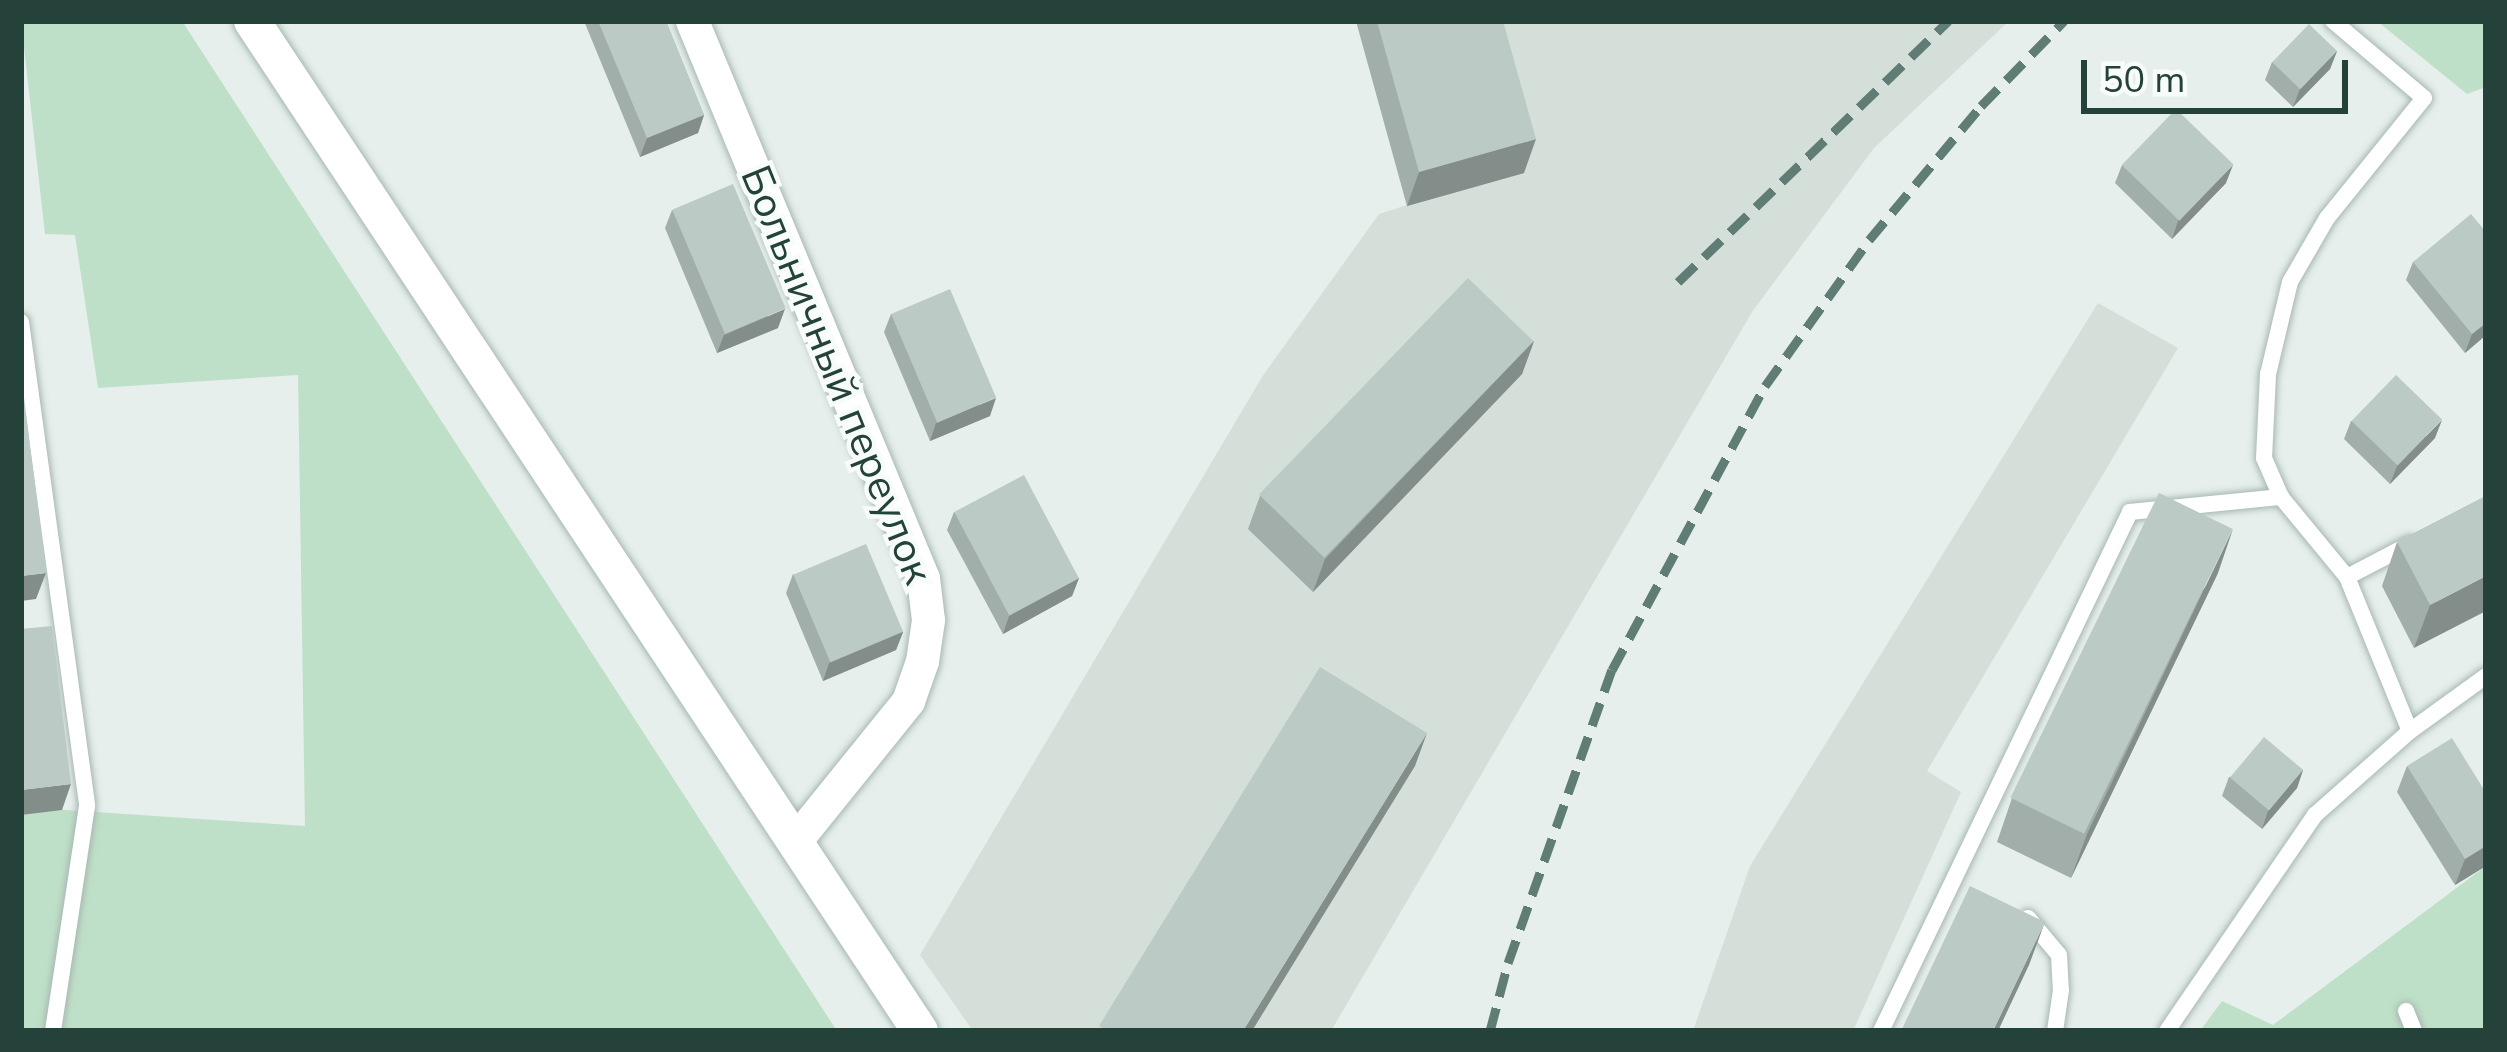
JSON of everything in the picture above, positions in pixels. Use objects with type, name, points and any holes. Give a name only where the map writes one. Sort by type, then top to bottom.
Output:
[{"type":"street","points":[[252,21],[920,1031]]},
{"type":"street","name":"Больничный переулок","points":[[692,21],[923,578],[928,620],[922,661],[908,701],[795,842]]},
{"type":"lane","points":[[2333,21],[2424,98],[2327,218],[2290,282],[2267,395],[2264,458],[2281,497],[2347,577],[2410,731]]},
{"type":"lane","points":[[21,322],[87,806],[53,1031]]},
{"type":"lane","points":[[1881,1031],[2129,512],[2281,497]]},
{"type":"lane","points":[[2347,577],[2426,536]]},
{"type":"lane","points":[[2167,1031],[2314,814],[2410,731],[2486,676]]},
{"type":"lane","points":[[1954,878],[1974,889]]},
{"type":"lane","points":[[2014,910],[2034,921],[2059,955],[2062,990],[2055,1031]]},
{"type":"lane","points":[[2406,1011],[2414,1031]]},
{"type":"shaded area","points":[[1356,21],[2009,21],[1874,148],[1752,312],[1331,1031],[973,1031],[920,955],[1262,377],[1379,214],[1407,205]]},
{"type":"shaded area","points":[[2098,303],[2178,348],[1927,771],[1961,792],[1853,1031],[1693,1031],[1750,866]]},
{"type":"green space","points":[[21,21],[182,21],[837,1031],[21,1031],[21,807],[305,826],[298,375],[98,388],[75,235],[45,234]]},
{"type":"green space","points":[[2377,21],[2486,21],[2486,87],[2467,94]]},
{"type":"green space","points":[[2486,866],[2486,1031],[2200,1031],[2222,1001],[2273,1025]]},
{"type":"building","points":[[598,21],[666,21],[704,115],[647,138]]},
{"type":"building","points":[[1377,21],[1503,21],[1536,139],[1419,172]]},
{"type":"building","points":[[2309,24],[2337,51],[2300,89],[2272,62]]},
{"type":"building","points":[[2176,109],[2234,165],[2179,221],[2122,165]]},
{"type":"building","points":[[733,184],[786,308],[725,334],[672,210]]},
{"type":"building","points":[[2471,214],[2486,232],[2486,323],[2472,334],[2413,262]]},
{"type":"building","points":[[1468,278],[1533,341],[1324,558],[1259,495]]},
{"type":"building","points":[[950,289],[996,398],[937,423],[891,314]]},
{"type":"building","points":[[21,373],[46,573],[21,576]]},
{"type":"building","points":[[2396,375],[2442,419],[2398,465],[2352,421]]},
{"type":"building","points":[[1024,475],[1079,578],[1009,615],[954,512]]},
{"type":"building","points":[[2159,493],[2233,529],[2084,834],[2010,798]]},
{"type":"building","points":[[2486,496],[2486,576],[2430,605],[2397,542]]},
{"type":"building","points":[[866,544],[903,631],[830,662],[793,575]]},
{"type":"building","points":[[52,626],[71,784],[21,790],[21,629]]},
{"type":"building","points":[[1320,667],[1427,733],[1243,1031],[1108,1031],[1099,1026]]},
{"type":"building","points":[[2264,737],[2303,770],[2269,810],[2230,778]]},
{"type":"building","points":[[2452,738],[2486,793],[2486,846],[2465,859],[2407,766]]},
{"type":"building","points":[[1970,886],[2045,922],[1993,1031],[1901,1031]]},
{"type":"railway","points":[[1678,282],[1948,21]]},
{"type":"railway","points":[[1490,1031],[1508,963],[1612,670],[1765,386],[1869,240],[1981,106],[2064,21]]}]
